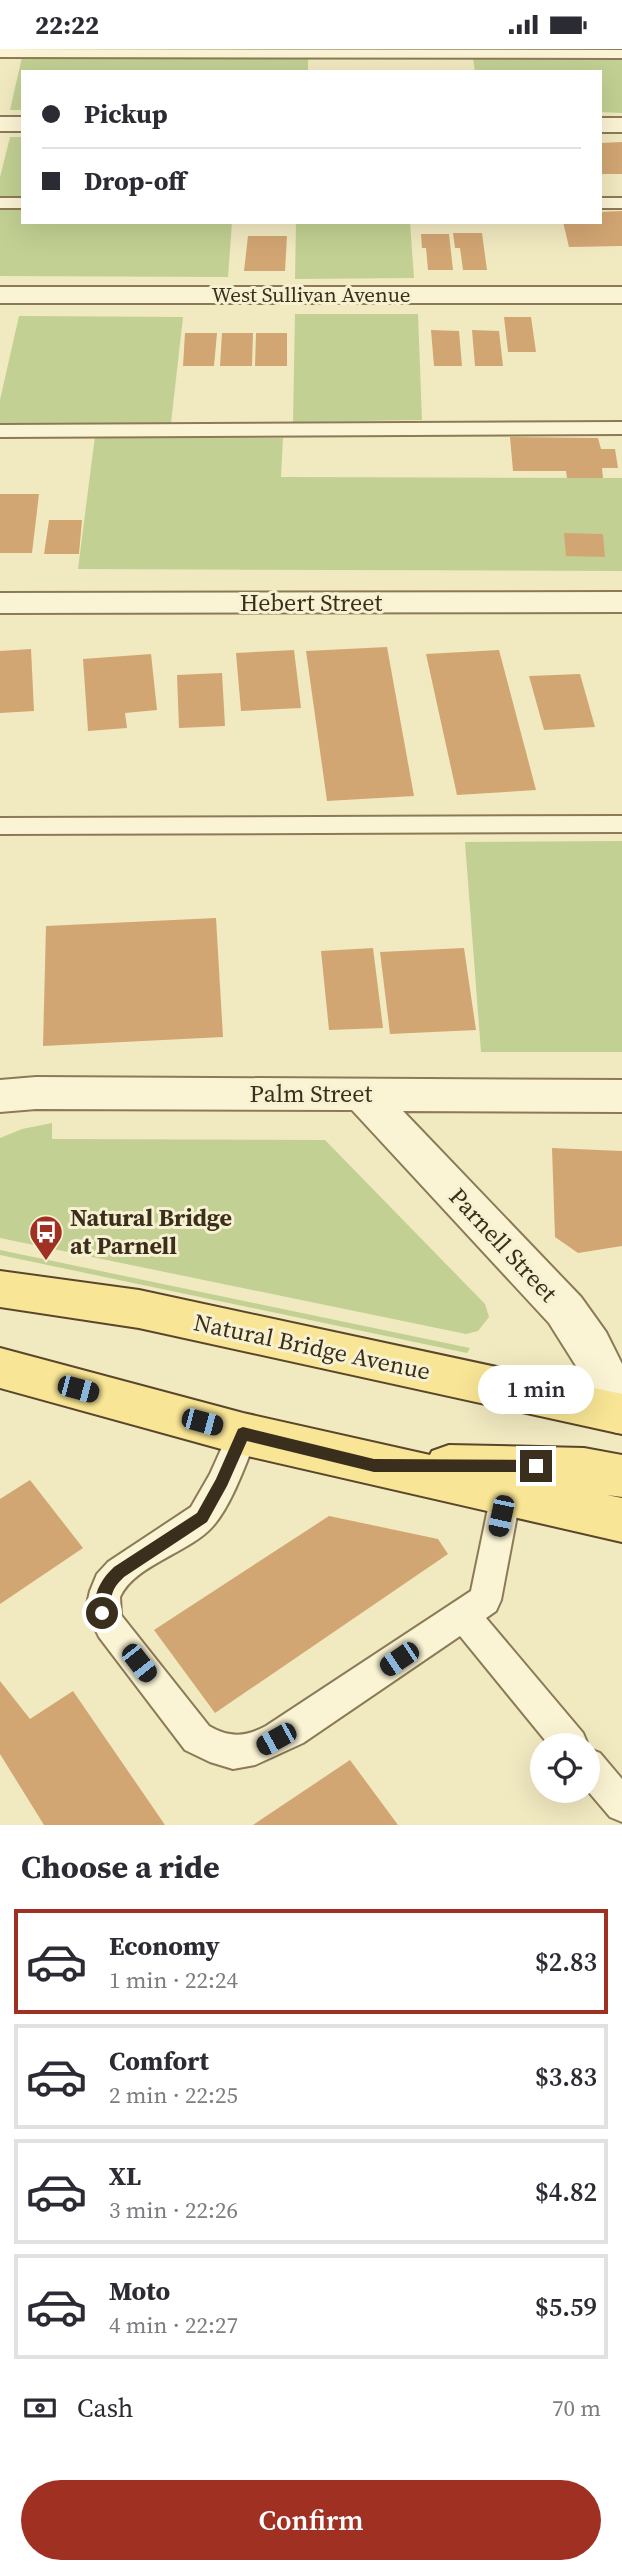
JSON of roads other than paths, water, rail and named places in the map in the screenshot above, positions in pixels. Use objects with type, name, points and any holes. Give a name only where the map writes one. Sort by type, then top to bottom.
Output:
[{"type":"main road","name":"Natural Bridge Avenue","points":[[0,1289],[139,1309],[619,1413]]},
{"type":"main road","points":[[0,1368],[243,1434],[622,1520]]},
{"type":"main road","points":[[374,1465],[536,1466],[584,1469],[622,1476]]},
{"type":"street","points":[[0,124],[21,124]]},
{"type":"street","points":[[602,125],[622,125]]},
{"type":"street","name":"West Sullivan Avenue","points":[[0,295],[622,295]]},
{"type":"street","name":"Hebert Street","points":[[0,603],[622,602]]},
{"type":"street","name":"Palm Street","points":[[0,1096],[36,1093],[622,1096]]},
{"type":"street","name":"Parnell Street","points":[[362,1094],[565,1310],[600,1363],[619,1413]]},
{"type":"lane","points":[[0,53],[622,54]]},
{"type":"lane","points":[[602,203],[622,203]]},
{"type":"lane","points":[[0,204],[21,204]]},
{"type":"lane","points":[[0,431],[622,428]]},
{"type":"lane","points":[[0,826],[622,824]]},
{"type":"lane","points":[[243,1434],[222,1482],[202,1517],[119,1572],[108,1583],[103,1594],[102,1613],[110,1626],[197,1738],[214,1749],[235,1753],[261,1748],[485,1600],[506,1495]]},
{"type":"lane","points":[[463,1615],[561,1733]]},
{"type":"lane","points":[[600,1779],[622,1805]]},
{"type":"place","name":"Natural Bridge at Parnell","points":[[46,1262]]}]
